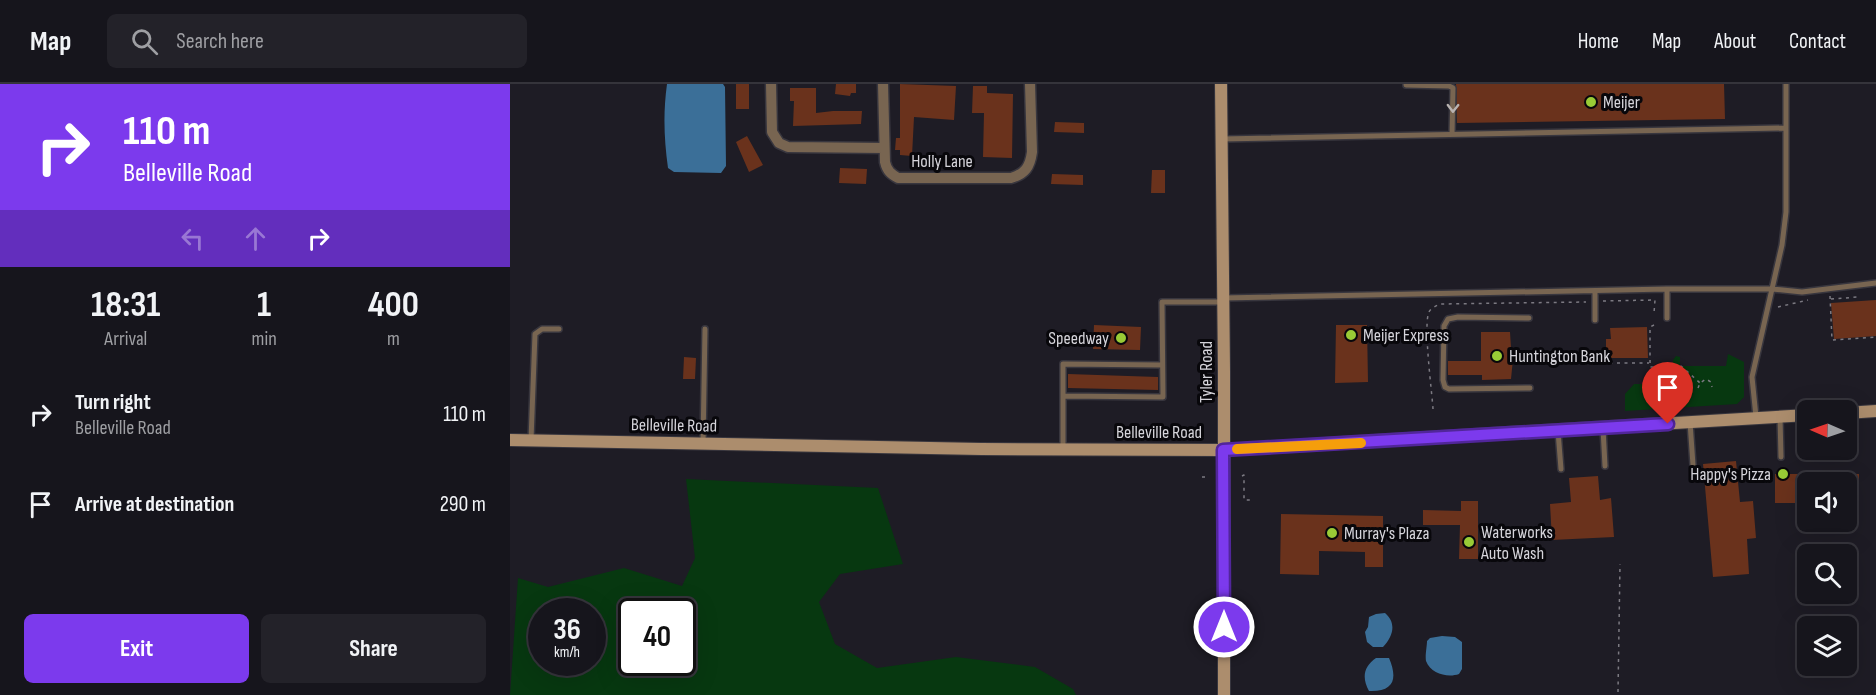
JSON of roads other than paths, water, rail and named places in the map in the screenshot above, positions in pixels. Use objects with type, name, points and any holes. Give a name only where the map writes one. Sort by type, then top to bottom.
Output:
[{"type":"main road","name":"Tyler Road","points":[[1221,84],[1224,695]]},
{"type":"main road","points":[[1857,412],[1876,411]]},
{"type":"main road","name":"Belleville Road","points":[[510,440],[1223,450],[1797,416]]},
{"type":"street","name":"Holly Lane","points":[[771,84],[772,132],[779,143],[788,147],[884,148],[886,168],[898,178],[1011,178],[1022,175],[1031,163],[1032,152],[1030,84]]},
{"type":"street","points":[[883,84],[884,148]]},
{"type":"lane","points":[[1756,418],[1752,377],[1782,245],[1786,212],[1786,84]]},
{"type":"lane","points":[[1406,85],[1453,88],[1452,134]]},
{"type":"lane","points":[[1222,139],[1786,128]]},
{"type":"lane","points":[[1063,396],[1162,397],[1162,302],[1667,289],[1772,289],[1802,292],[1876,283]]},
{"type":"lane","points":[[1667,289],[1667,318]]},
{"type":"lane","points":[[1595,291],[1595,320]]},
{"type":"lane","points":[[1529,318],[1458,317],[1448,319],[1443,326],[1443,380],[1445,387],[1449,389],[1530,388]]},
{"type":"lane","points":[[531,440],[535,334],[542,329],[559,329]]},
{"type":"lane","points":[[703,444],[705,329]]},
{"type":"lane","points":[[1063,449],[1063,364],[1162,365]]},
{"type":"lane","points":[[1780,417],[1781,457]]},
{"type":"lane","points":[[1690,422],[1693,465]]},
{"type":"lane","points":[[1603,428],[1605,466]]},
{"type":"lane","points":[[1558,431],[1561,469]]},
{"type":"water","points":[[667,84],[723,84],[725,87],[726,166],[721,173],[674,172],[668,168],[664,126]]},
{"type":"water","points":[[1385,613],[1391,621],[1391,634],[1383,647],[1373,647],[1367,642],[1365,632],[1369,617]]},
{"type":"water","points":[[1455,637],[1462,642],[1462,669],[1459,674],[1440,674],[1426,661],[1427,641],[1430,638]]},
{"type":"water","points":[[1376,658],[1389,658],[1393,672],[1392,683],[1384,689],[1369,691],[1365,682],[1365,673],[1368,665]]},
{"type":"place","name":"Meijer","points":[[1591,102]]},
{"type":"place","name":"Meijer Express","points":[[1351,335]]},
{"type":"place","name":"Speedway","points":[[1121,338]]},
{"type":"place","name":"Huntington Bank","points":[[1497,356]]},
{"type":"place","name":"Happy's Pizza","points":[[1783,474]]},
{"type":"place","name":"Murray's Plaza","points":[[1332,533]]},
{"type":"place","name":"Waterworks Auto Wash","points":[[1469,542]]}]
